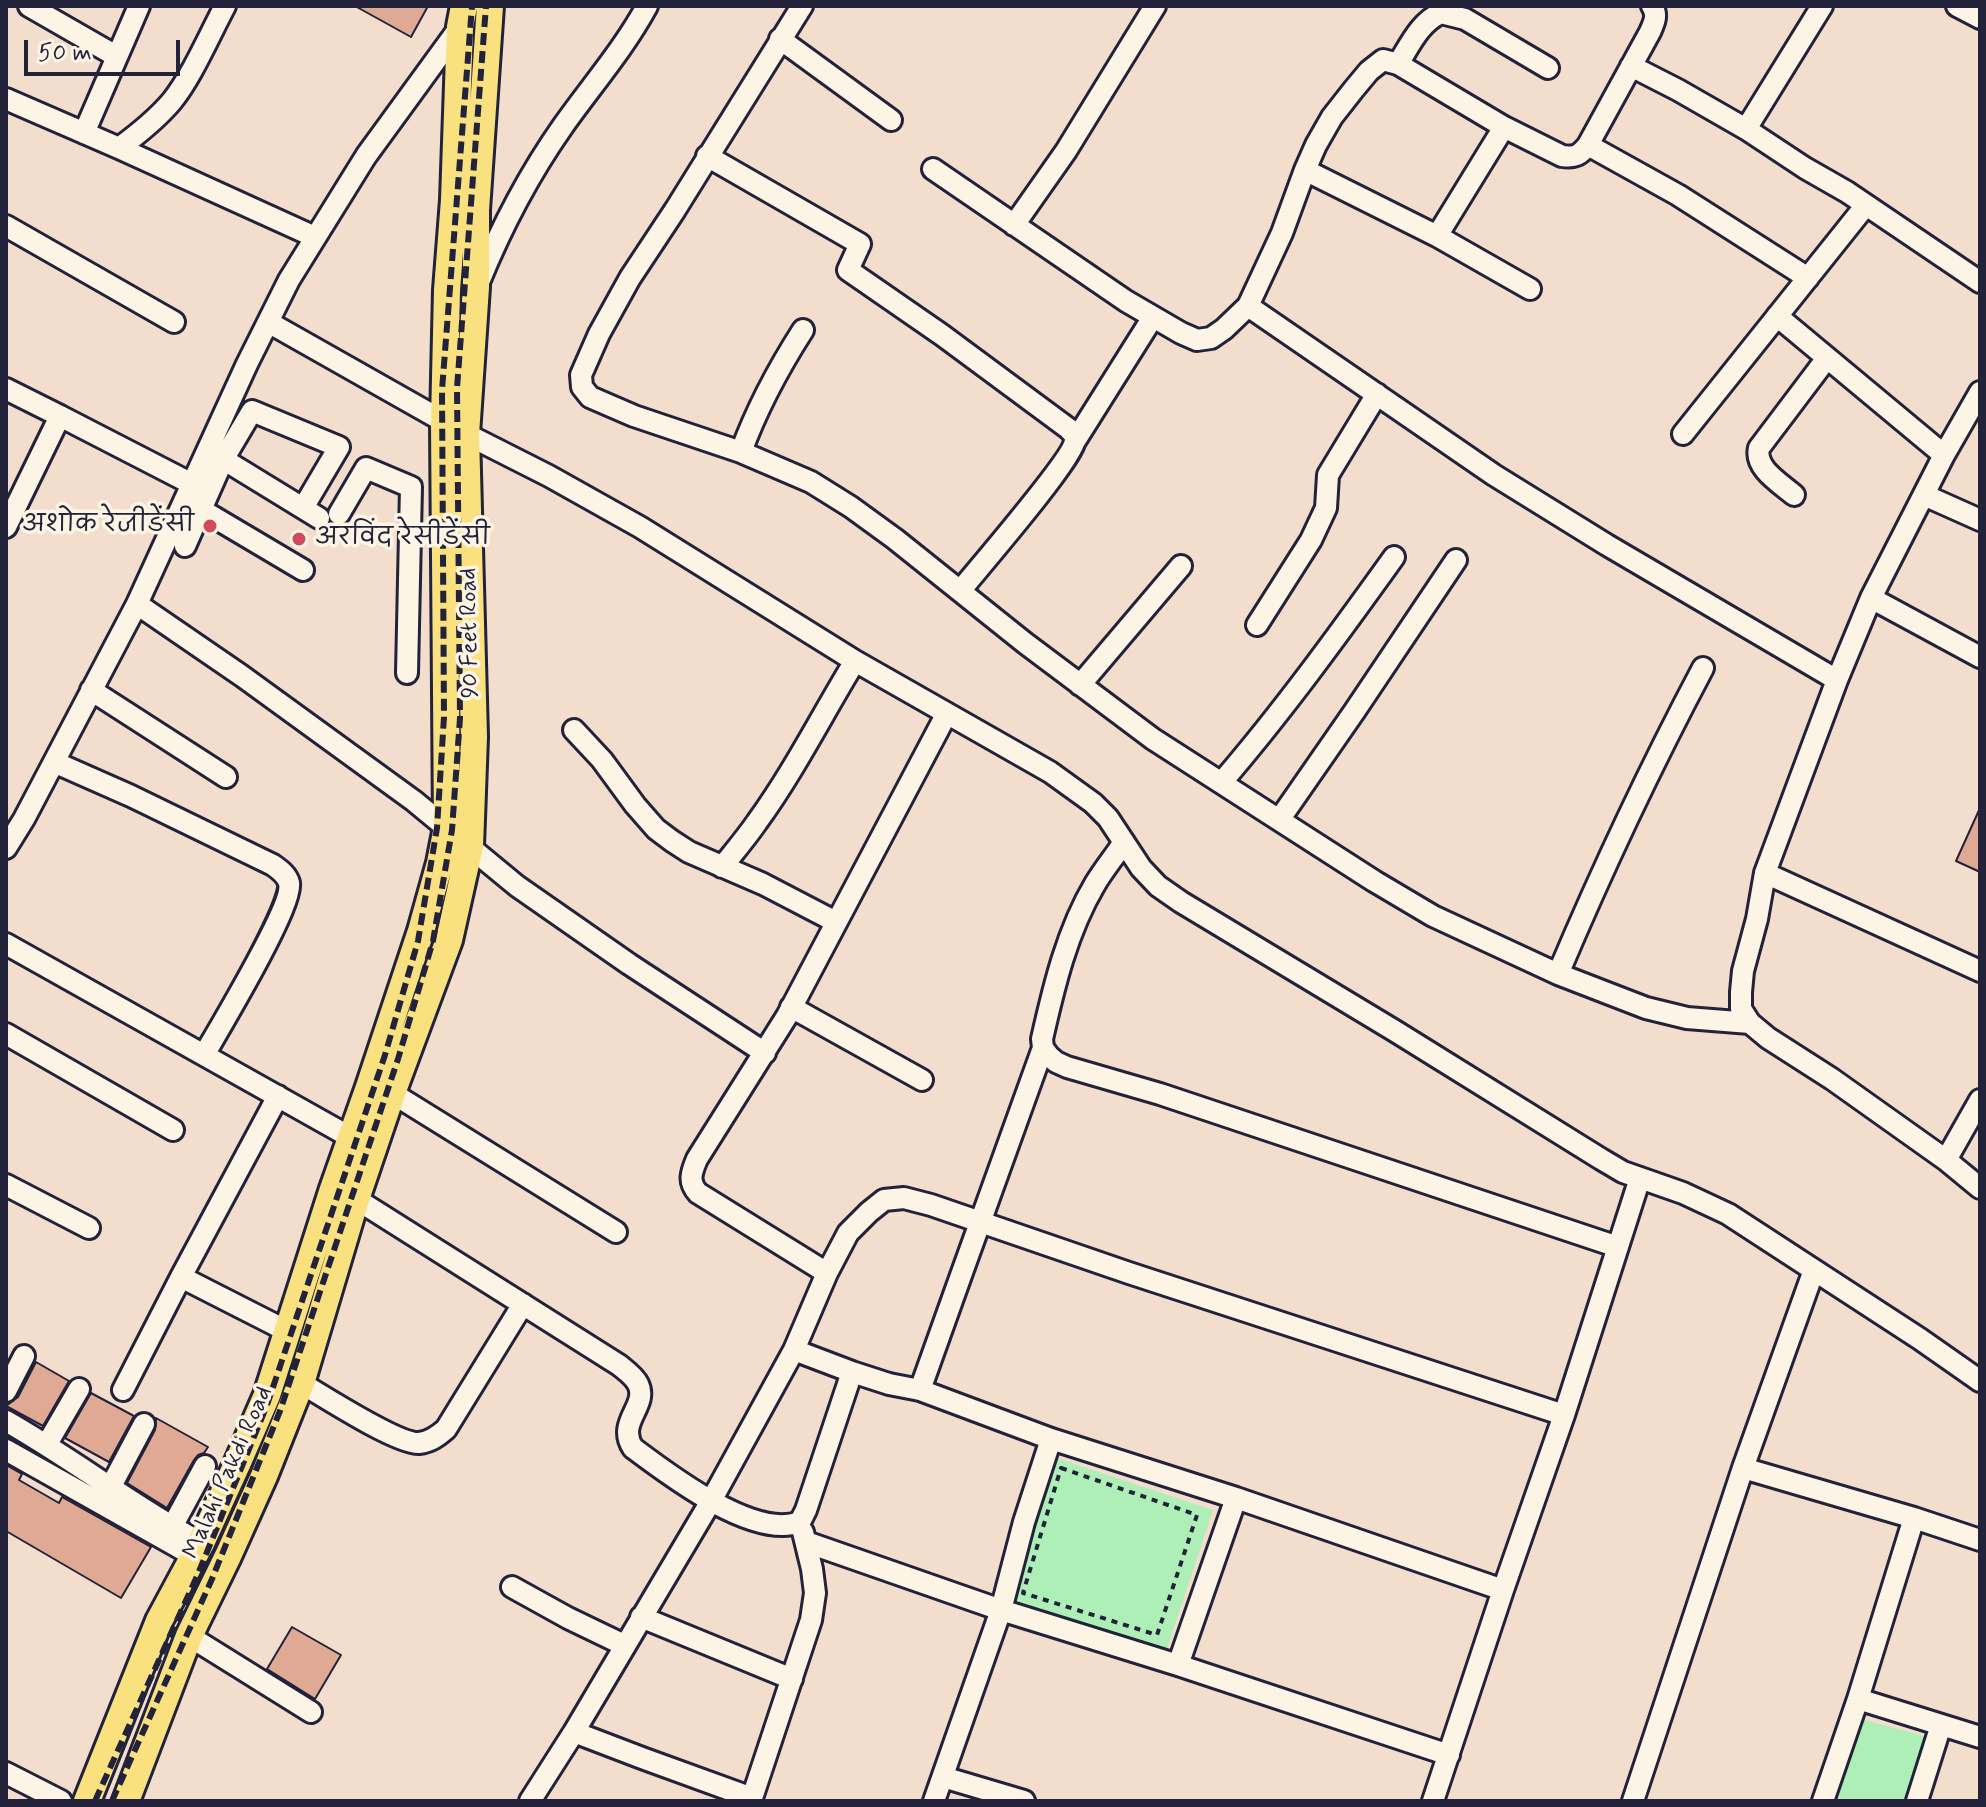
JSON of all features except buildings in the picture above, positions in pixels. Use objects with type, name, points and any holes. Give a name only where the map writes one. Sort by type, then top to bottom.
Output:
[{"type":"main road","name":"90 Feet Road","points":[[362,1144],[440,863],[447,827],[445,492],[476,287],[476,210],[490,6]]},
{"type":"main road","name":"90 Feet Road","points":[[362,1144],[392,1093],[449,940],[470,846],[474,737],[447,290],[462,17]]},
{"type":"main road","name":"Malahi Pakdi Road","points":[[126,1801],[189,1636],[240,1529],[301,1383],[356,1199],[362,1144]]},
{"type":"main road","name":"Malahi Pakdi Road","points":[[87,1801],[159,1621],[198,1549],[267,1395],[300,1292],[362,1144]]},
{"type":"main road","points":[[300,1292],[326,1301]]},
{"type":"street","points":[[29,6],[116,56]]},
{"type":"street","points":[[84,133],[139,6]]},
{"type":"street","points":[[119,148],[144,130],[173,99],[225,6]]},
{"type":"street","points":[[476,287],[495,243],[561,129],[627,41],[647,6]]},
{"type":"street","points":[[802,6],[630,278],[599,334],[581,375],[582,387],[590,397],[646,420],[741,452],[811,482],[895,539],[1153,739],[1433,916],[1558,974],[1646,1008],[1687,1018],[1750,1023]]},
{"type":"street","points":[[1014,225],[1066,151],[1154,6]]},
{"type":"street","points":[[933,169],[1090,278],[1153,317],[1197,340],[1211,338],[1248,306],[1277,245],[1316,145],[1332,117],[1369,71],[1383,60],[1398,64],[1504,127],[1562,156],[1572,157],[1581,154],[1588,145],[1656,20],[1652,6]]},
{"type":"street","points":[[1746,129],[1822,6]]},
{"type":"street","points":[[1957,6],[1980,18]]},
{"type":"street","points":[[1398,64],[1423,25],[1441,13],[1465,19],[1548,68]]},
{"type":"street","points":[[6,848],[215,455],[268,322],[289,280],[366,156],[462,17]]},
{"type":"street","points":[[780,39],[891,120]]},
{"type":"street","points":[[1631,66],[1746,129],[1980,282]]},
{"type":"street","points":[[7,102],[119,148],[315,237]]},
{"type":"street","points":[[1437,236],[1504,127]]},
{"type":"street","points":[[1588,145],[1678,195],[1808,278]]},
{"type":"street","points":[[707,156],[860,244],[848,270],[1058,419],[1074,434],[1075,441]]},
{"type":"street","points":[[1305,170],[1437,236],[1530,289]]},
{"type":"street","points":[[1683,434],[1866,205]]},
{"type":"street","points":[[6,226],[174,322]]},
{"type":"street","points":[[1248,306],[1494,475],[1837,680]]},
{"type":"street","points":[[1777,316],[1944,455]]},
{"type":"street","points":[[960,591],[1067,456],[1153,317]]},
{"type":"street","points":[[268,322],[455,428],[640,527],[855,661],[1050,772],[1093,803],[1108,818],[1141,868],[1158,886],[1181,902],[1623,1172],[1683,1193],[1728,1214],[1980,1381]]},
{"type":"street","points":[[741,452],[766,391],[803,330]]},
{"type":"street","points":[[1794,495],[1761,465],[1757,456],[1759,448],[1827,358]]},
{"type":"street","points":[[6,389],[60,416],[303,570]]},
{"type":"street","points":[[1257,625],[1311,540],[1326,508],[1328,475],[1377,394]]},
{"type":"street","points":[[1979,397],[1944,455],[1871,598],[1837,680],[1765,873],[1743,971],[1741,1009],[1750,1023],[1768,1038],[1832,1079],[1980,1188]]},
{"type":"street","points":[[215,455],[252,411],[339,447],[320,513]]},
{"type":"street","points":[[6,527],[60,416]]},
{"type":"street","points":[[215,455],[320,513]]},
{"type":"street","points":[[320,513],[366,468],[411,487],[445,492]]},
{"type":"street","points":[[407,673],[411,487]]},
{"type":"street","points":[[1924,495],[1980,520]]},
{"type":"street","points":[[185,546],[193,498]]},
{"type":"street","points":[[1221,783],[1305,681],[1394,557]]},
{"type":"street","points":[[1279,820],[1456,560]]},
{"type":"street","points":[[1080,685],[1181,566]]},
{"type":"street","points":[[1871,598],[1980,657]]},
{"type":"street","points":[[409,602],[446,605]]},
{"type":"street","points":[[137,604],[414,801],[517,886],[765,1053]]},
{"type":"street","points":[[722,867],[757,822],[810,740],[855,661]]},
{"type":"street","points":[[1558,974],[1640,792],[1703,668]]},
{"type":"street","points":[[91,690],[226,777]]},
{"type":"street","points":[[827,1273],[698,1193],[692,1187],[690,1178],[697,1159],[791,1007],[946,715]]},
{"type":"street","points":[[574,730],[602,760],[656,829],[689,852],[773,888],[836,922]]},
{"type":"street","points":[[54,762],[273,865],[289,881],[290,892],[274,930],[204,1055]]},
{"type":"street","points":[[920,1390],[1043,1048],[1045,1023],[1076,921],[1096,883],[1124,842]]},
{"type":"street","points":[[1765,873],[1980,971]]},
{"type":"street","points":[[6,944],[362,1144]]},
{"type":"street","points":[[791,1007],[922,1080]]},
{"type":"street","points":[[6,1034],[173,1130]]},
{"type":"street","points":[[1043,1048],[1056,1062],[1067,1067],[1160,1094],[1618,1247]]},
{"type":"street","points":[[392,1093],[616,1232]]},
{"type":"street","points":[[123,1390],[278,1096]]},
{"type":"street","points":[[1946,1160],[1980,1100]]},
{"type":"street","points":[[1433,1801],[1564,1415],[1640,1178]]},
{"type":"street","points":[[6,1185],[89,1228]]},
{"type":"street","points":[[530,1801],[711,1501],[794,1350],[848,1233],[884,1200],[904,1198],[931,1205],[1564,1415]]},
{"type":"street","points":[[356,1199],[631,1375],[638,1383],[640,1392],[628,1427],[627,1438],[633,1448],[711,1501],[758,1522],[790,1526],[1001,1610],[1449,1755]]},
{"type":"street","points":[[1633,1801],[1743,1468],[1814,1270]]},
{"type":"street","points":[[181,1277],[287,1331]]},
{"type":"street","points":[[301,1383],[408,1442],[435,1439],[446,1429],[523,1304]]},
{"type":"street","points":[[794,1350],[889,1384],[920,1390],[1051,1439],[1236,1498],[1503,1590]]},
{"type":"street","points":[[6,1391],[24,1356]]},
{"type":"street","points":[[574,1732],[752,1799],[811,1620],[815,1593],[803,1532],[806,1510],[852,1372]]},
{"type":"street","points":[[47,1444],[79,1389]]},
{"type":"street","points":[[6,1421],[47,1444],[172,1527],[198,1549]]},
{"type":"street","points":[[110,1488],[144,1424]]},
{"type":"street","points":[[934,1801],[1001,1610],[1024,1522],[1051,1439]]},
{"type":"street","points":[[6,1450],[198,1549]]},
{"type":"street","points":[[172,1527],[205,1466]]},
{"type":"street","points":[[1743,1468],[1980,1540]]},
{"type":"street","points":[[1178,1665],[1236,1498]]},
{"type":"street","points":[[1823,1801],[1914,1518]]},
{"type":"street","points":[[512,1587],[624,1645]]},
{"type":"street","points":[[641,1617],[792,1679]]},
{"type":"street","points":[[189,1636],[311,1712]]},
{"type":"street","points":[[1858,1699],[1980,1737]]},
{"type":"street","points":[[1917,1801],[1941,1725]]},
{"type":"street","points":[[6,1773],[61,1801]]},
{"type":"street","points":[[943,1777],[1024,1801]]},
{"type":"path","points":[[1061,1468],[1197,1515],[1157,1635],[1023,1593],[1061,1468]]},
{"type":"green space","points":[[1054,1457],[1213,1510],[1166,1652],[1002,1603]]},
{"type":"green space","points":[[1857,1718],[1928,1737],[1906,1801],[1830,1801]]},
{"type":"railway","points":[[95,1801],[198,1574],[267,1405],[385,1055],[418,941],[437,828],[444,717],[442,390],[472,6]]},
{"type":"railway","points":[[112,1801],[212,1579],[280,1411],[398,1059],[433,941],[452,830],[460,718],[457,388],[486,6]]},
{"type":"place","name":"अशोक रेजीडेंसी","points":[[210,526]]},
{"type":"place","name":"अरविंद रेसीडेंसी","points":[[299,539]]}]
